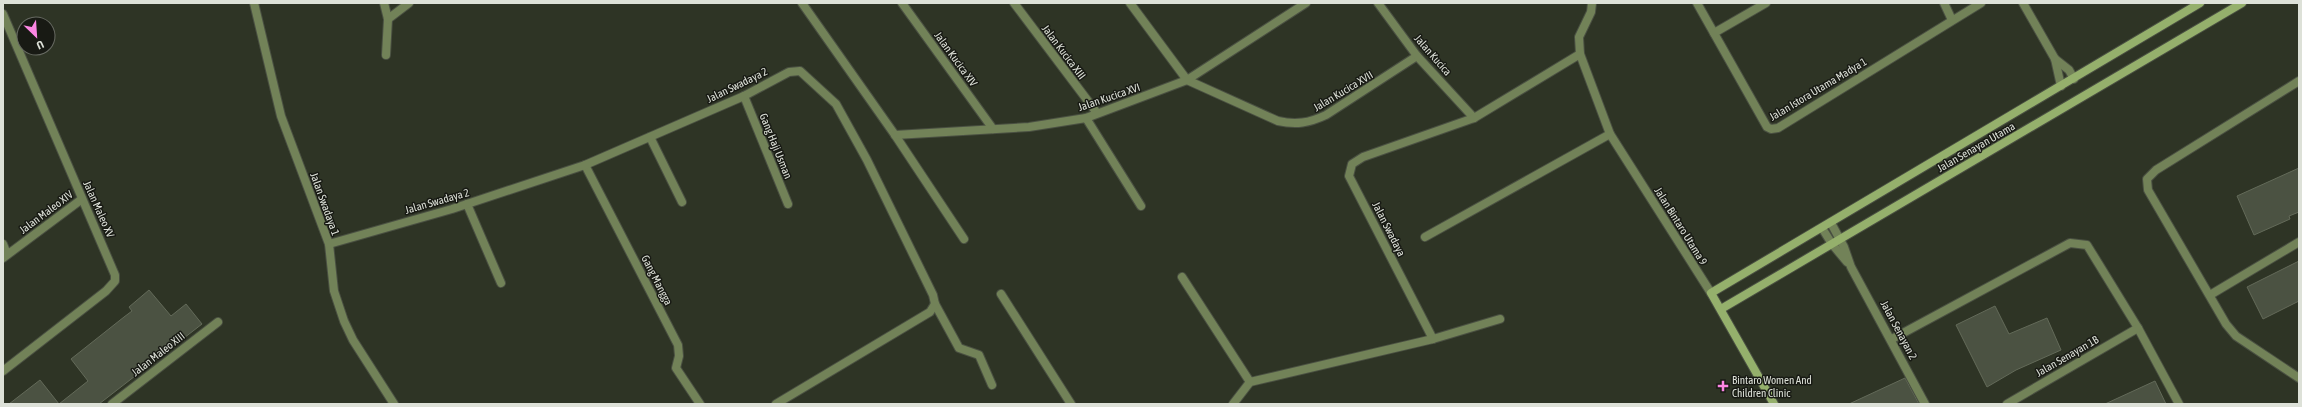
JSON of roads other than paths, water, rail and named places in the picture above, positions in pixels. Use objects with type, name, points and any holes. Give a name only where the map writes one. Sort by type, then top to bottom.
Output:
[{"type":"street","name":"Jalan Swadaya 1","points":[[254,3],[281,116],[329,244],[334,291],[344,321],[353,340],[394,404]]},
{"type":"street","points":[[384,3],[388,19],[386,54]]},
{"type":"street","points":[[388,19],[409,3]]},
{"type":"street","points":[[802,3],[895,135],[964,239]]},
{"type":"street","name":"Jalan Kucica XIV","points":[[902,3],[992,129]]},
{"type":"street","name":"Jalan Kucica XIII","points":[[1014,3],[1096,114]]},
{"type":"street","points":[[1130,3],[1187,80]]},
{"type":"street","name":"Jalan Kucica XVI","points":[[895,135],[1029,127],[1086,118],[1187,80],[1306,3]]},
{"type":"street","name":"Jalan Kucica","points":[[1378,3],[1417,56],[1474,118]]},
{"type":"street","points":[[1580,54],[1580,37],[1591,12],[1592,3]]},
{"type":"street","name":"Jalan Istora Utama Madya 1","points":[[1697,3],[1767,127],[1771,129],[1778,128],[1981,3]]},
{"type":"street","points":[[1714,33],[1766,3]]},
{"type":"street","points":[[1944,3],[1952,20]]},
{"type":"street","points":[[2023,3],[2055,59],[2061,86]]},
{"type":"street","name":"Jalan Senayan Utama","points":[[1711,293],[2200,3]]},
{"type":"street","name":"Jalan Senayan Utama","points":[[1721,309],[2242,3]]},
{"type":"street","name":"Jalan Maleo XV","points":[[3,14],[82,199],[114,267],[115,281],[106,291],[3,371]]},
{"type":"street","name":"Jalan Swadaya","points":[[1433,339],[1349,176],[1352,164],[1363,157],[1474,118],[1580,54]]},
{"type":"street","name":"Jalan Bintaro Utama 9","points":[[1580,54],[1610,134],[1721,309],[1774,404]]},
{"type":"street","name":"Jalan Kucica XVII","points":[[1187,80],[1278,121],[1292,124],[1303,124],[1326,115],[1417,56]]},
{"type":"street","points":[[2055,59],[2069,70],[2074,79]]},
{"type":"street","name":"Jalan Swadaya 2","points":[[329,244],[467,204],[585,165],[744,96],[789,72],[800,71],[836,104],[867,160],[933,295],[934,304],[959,348],[979,356],[992,385]]},
{"type":"street","points":[[2297,375],[2236,336],[2226,324],[2148,190],[2147,179],[2156,170],[2299,81]]},
{"type":"street","name":"Gang Haji Usman","points":[[744,96],[788,204]]},
{"type":"street","points":[[1086,118],[1141,206]]},
{"type":"street","points":[[1424,237],[1610,134]]},
{"type":"street","points":[[650,136],[682,202]]},
{"type":"street","name":"Gang Mangga","points":[[585,165],[678,345],[679,356],[676,368],[700,404]]},
{"type":"street","name":"Jalan Maleo XIV","points":[[5,256],[82,199]]},
{"type":"street","points":[[467,204],[502,283]]},
{"type":"street","name":"Jalan Senayan 2","points":[[1831,223],[1840,239],[1851,267],[1892,339],[1925,404]]},
{"type":"street","name":"Jalan Senayan 2","points":[[1822,228],[1832,244],[1851,267]]},
{"type":"street","points":[[2210,295],[2299,242]]},
{"type":"street","points":[[1892,339],[2070,243],[2087,245],[2138,328],[2179,404]]},
{"type":"street","points":[[3,244],[5,256]]},
{"type":"street","points":[[1182,277],[1250,382]]},
{"type":"street","points":[[1001,294],[1071,404]]},
{"type":"street","points":[[776,404],[930,312],[934,304]]},
{"type":"street","points":[[1226,404],[1234,402],[1250,382],[1433,339],[1500,319]]},
{"type":"street","name":"Jalan Maleo XIII","points":[[112,404],[218,322]]},
{"type":"street","name":"Jalan Senayan 1B","points":[[2007,404],[2138,328]]},
{"type":"place","name":"Bintaro Women And Children Clinic","points":[[1723,386]]}]
